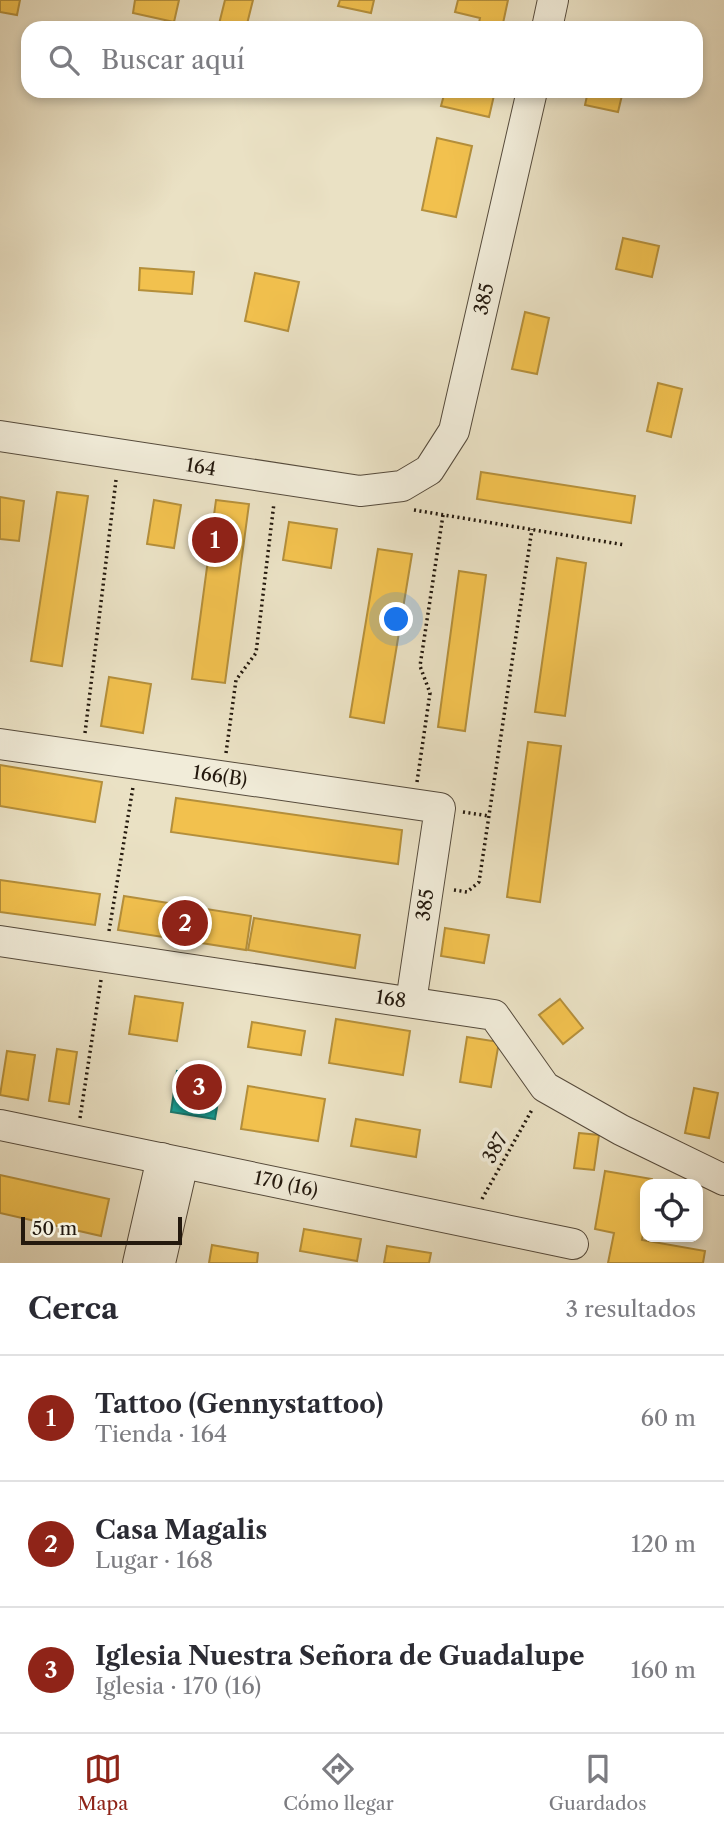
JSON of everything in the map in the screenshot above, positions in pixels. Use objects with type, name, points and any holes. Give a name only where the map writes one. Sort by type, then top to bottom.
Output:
[{"type":"street","points":[[548,21],[553,0]]},
{"type":"street","name":"385","points":[[401,486],[429,470],[454,431],[530,98]]},
{"type":"street","name":"164","points":[[0,436],[360,491],[401,486]]},
{"type":"street","name":"166(B)","points":[[0,744],[426,806]]},
{"type":"street","name":"385","points":[[411,1002],[426,806]]},
{"type":"street","name":"168","points":[[0,941],[494,1015],[545,1087],[621,1130],[724,1180]]},
{"type":"street","name":"170 (16)","points":[[0,1125],[573,1244]]},
{"type":"street","points":[[138,1263],[172,1161]]},
{"type":"street","points":[[160,1263],[172,1161]]},
{"type":"path","points":[[83,756],[119,454]]},
{"type":"path","points":[[223,776],[236,680],[256,653],[277,478]]},
{"type":"path","points":[[426,806],[430,693],[421,666],[443,515],[625,545]]},
{"type":"path","points":[[442,888],[467,892],[479,882],[532,529]]},
{"type":"path","name":"387","points":[[469,1222],[545,1087]]},
{"type":"building: Viviendas","points":[[0,0],[20,0],[17,15],[0,12]]},
{"type":"building: Viviendas","points":[[135,0],[179,0],[174,21],[133,13]]},
{"type":"building: Viviendas","points":[[225,0],[253,0],[248,21],[220,21]]},
{"type":"building: Viviendas","points":[[340,0],[374,0],[371,13],[338,6]]},
{"type":"building: Viviendas","points":[[458,0],[508,0],[504,21],[479,21],[480,18],[455,12]]},
{"type":"building: Viviendas","points":[[443,98],[493,98],[489,117],[441,106]]},
{"type":"building: Viviendas","points":[[586,98],[621,98],[618,112],[585,105]]},
{"type":"building: Viviendas","points":[[437,138],[472,146],[456,217],[422,210]]},
{"type":"building: Viviendas","points":[[623,238],[659,246],[652,277],[616,269]]},
{"type":"building: Viviendas","points":[[140,268],[194,272],[192,294],[139,290]]},
{"type":"building: Viviendas","points":[[255,273],[299,282],[288,331],[245,321]]},
{"type":"building: Viviendas","points":[[525,312],[549,318],[537,374],[512,369]]},
{"type":"building: Viviendas","points":[[658,383],[682,389],[671,437],[647,431]]},
{"type":"building: Viviendas","points":[[481,472],[635,496],[631,523],[477,499]]},
{"type":"building: Viviendas","points":[[57,492],[88,496],[62,666],[31,661]]},
{"type":"building: Viviendas","points":[[0,497],[24,501],[19,541],[0,539]]},
{"type":"building: Viviendas","points":[[154,500],[181,505],[174,548],[147,544]]},
{"type":"building: Viviendas","points":[[216,500],[249,504],[225,683],[192,679]]},
{"type":"building: Viviendas","points":[[289,522],[337,529],[331,568],[283,560]]},
{"type":"building: Viviendas","points":[[378,549],[412,554],[384,723],[350,717]]},
{"type":"building: Viviendas","points":[[557,558],[586,563],[565,716],[535,712]]},
{"type":"building: Viviendas","points":[[459,571],[486,575],[465,731],[438,727]]},
{"type":"building: Viviendas","points":[[109,677],[151,684],[143,733],[101,726]]},
{"type":"building: Viviendas","points":[[528,742],[561,746],[540,902],[507,897]]},
{"type":"building: Viviendas","points":[[0,765],[102,782],[95,822],[0,806]]},
{"type":"building: Viviendas","points":[[176,798],[402,830],[398,864],[171,832]]},
{"type":"building: Viviendas","points":[[0,880],[100,894],[95,925],[0,912]]},
{"type":"building: Viviendas","points":[[124,896],[251,916],[246,950],[118,930]]},
{"type":"building: Viviendas","points":[[254,918],[360,935],[355,968],[248,950]]},
{"type":"building: Viviendas","points":[[445,928],[489,935],[484,963],[441,956]]},
{"type":"building: Viviendas","points":[[135,996],[183,1003],[177,1041],[129,1034]]},
{"type":"building: Viviendas","points":[[560,999],[583,1028],[563,1044],[539,1015]]},
{"type":"building: Viviendas","points":[[336,1019],[410,1031],[403,1075],[329,1063]]},
{"type":"building: Viviendas","points":[[252,1022],[305,1031],[301,1055],[248,1047]]},
{"type":"building: Viviendas","points":[[467,1037],[499,1042],[491,1087],[460,1082]]},
{"type":"building: Viviendas","points":[[57,1049],[77,1052],[69,1104],[49,1101]]},
{"type":"building: Viviendas","points":[[7,1051],[35,1055],[28,1100],[0,1095]]},
{"type":"building: Viviendas","points":[[248,1086],[325,1099],[318,1141],[241,1129]]},
{"type":"building: Viviendas","points":[[694,1088],[718,1093],[709,1138],[685,1133]]},
{"type":"building: Viviendas","points":[[356,1119],[420,1130],[416,1157],[351,1146]]},
{"type":"building: Viviendas","points":[[579,1133],[599,1135],[594,1170],[574,1168]]},
{"type":"building: Viviendas","points":[[605,1171],[652,1179],[640,1179],[640,1242],[705,1251],[703,1263],[608,1263],[614,1233],[595,1229]]},
{"type":"building: Viviendas","points":[[0,1175],[109,1199],[101,1236],[0,1213]]},
{"type":"building: Viviendas","points":[[304,1229],[361,1239],[357,1261],[300,1251]]},
{"type":"building: Viviendas","points":[[212,1245],[258,1253],[257,1263],[209,1263]]},
{"type":"building: Viviendas","points":[[387,1246],[431,1253],[429,1263],[384,1263]]},
{"type":"building: Público","points":[[177,1071],[222,1078],[215,1119],[171,1112]]},
{"type":"place","name":"Tattoo (Gennystattoo)","points":[[215,540]]},
{"type":"place","name":"Casa Magalis","points":[[185,923]]},
{"type":"place","name":"Iglesia Nuestra Señora de Guadalupe","points":[[199,1087]]}]
